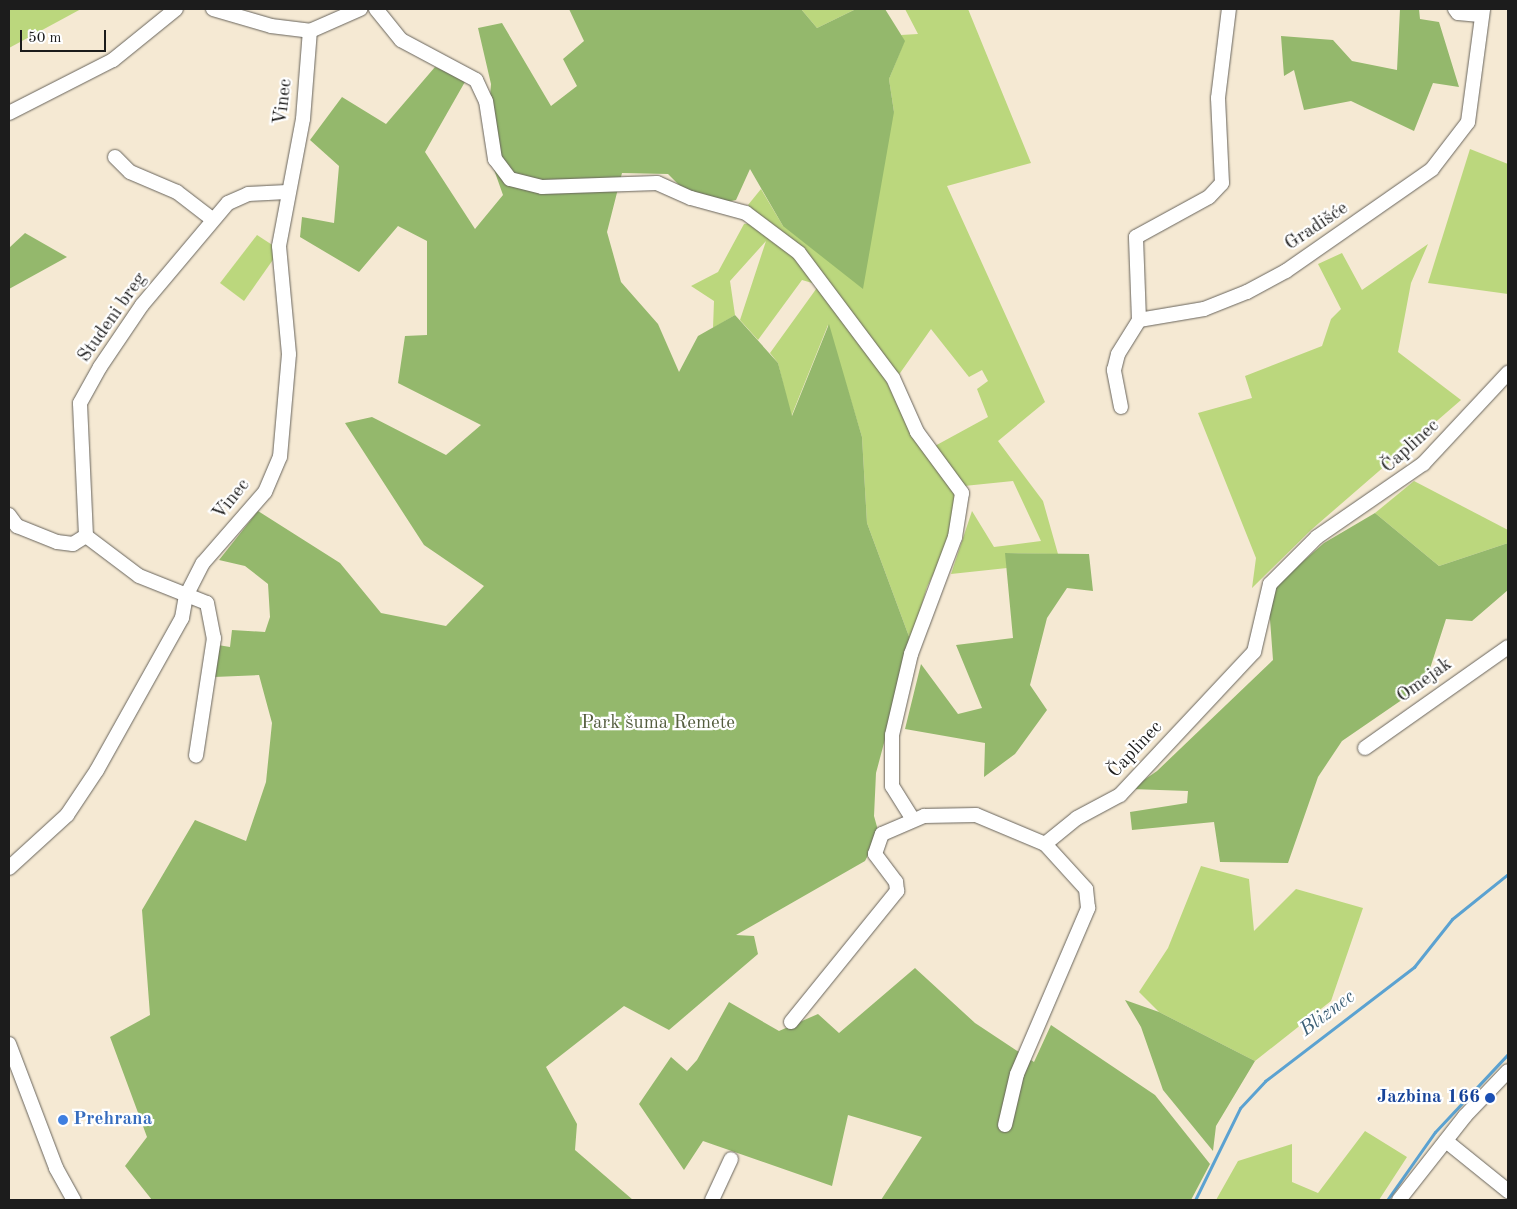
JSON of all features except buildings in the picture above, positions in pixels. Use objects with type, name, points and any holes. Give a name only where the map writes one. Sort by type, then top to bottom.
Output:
[{"type":"street","points":[[9,113],[113,60],[176,9]]},
{"type":"street","points":[[213,9],[271,26],[310,31],[360,9]]},
{"type":"street","points":[[376,9],[408,45],[476,80],[486,101],[495,158],[510,179],[542,187],[650,182],[746,213],[799,253],[893,378],[918,432],[962,493],[955,537],[911,654],[892,735],[892,786],[913,819]]},
{"type":"street","points":[[1121,407],[1114,370],[1118,354],[1139,320],[1136,237],[1209,198],[1222,183],[1218,98],[1229,9]]},
{"type":"street","points":[[1455,9],[1458,14],[1481,12]]},
{"type":"street","name":"Gradišće","points":[[1139,320],[1204,309],[1247,292],[1286,270],[1432,169],[1468,122],[1478,66],[1481,12]]},
{"type":"street","name":"Vinec","points":[[9,868],[62,821],[97,770],[182,618],[186,596],[203,563],[265,492],[280,457],[289,354],[279,246],[287,192],[303,119],[310,31]]},
{"type":"street","points":[[115,157],[130,172],[177,192],[212,219]]},
{"type":"street","name":"Studeni breg","points":[[86,536],[80,403],[142,305],[212,219],[238,197],[287,192]]},
{"type":"street","name":"Čaplinec","points":[[1045,844],[1077,818],[1120,796],[1224,687],[1254,652],[1270,584],[1316,536],[1423,464],[1508,373]]},
{"type":"street","points":[[9,515],[17,526],[57,542],[73,544],[86,536],[139,576],[207,603],[214,638],[196,756]]},
{"type":"street","name":"Omejak","points":[[1365,748],[1508,648]]},
{"type":"street","points":[[791,1022],[897,891],[896,882],[875,854],[876,845],[882,834],[913,819],[976,815],[1045,844],[1086,889],[1088,908],[1018,1074],[1004,1124]]},
{"type":"street","points":[[9,1044],[12,1059],[56,1168],[74,1200]]},
{"type":"street","points":[[1399,1200],[1446,1141],[1508,1071]]},
{"type":"street","points":[[1446,1141],[1508,1192]]},
{"type":"street","points":[[712,1200],[731,1159]]},
{"type":"green space","points":[[9,9],[81,9],[9,48]]},
{"type":"green space","name":"Park šuma Remete","points":[[569,9],[801,9],[817,28],[856,9],[885,9],[905,41],[889,79],[894,112],[863,289],[783,226],[750,169],[736,200],[726,202],[687,193],[668,174],[622,173],[607,232],[621,282],[658,324],[679,372],[698,336],[735,315],[778,363],[792,416],[829,324],[862,437],[867,523],[911,642],[876,773],[874,816],[879,834],[865,861],[736,935],[754,936],[758,954],[669,1030],[624,1006],[546,1067],[577,1124],[575,1150],[633,1200],[152,1200],[125,1166],[147,1137],[110,1037],[150,1015],[142,910],[195,820],[246,841],[266,782],[272,723],[259,675],[214,677],[218,645],[230,647],[232,630],[265,632],[270,617],[268,584],[245,566],[219,560],[258,511],[340,563],[381,613],[446,626],[484,586],[424,545],[345,423],[372,417],[446,455],[481,425],[398,383],[405,336],[427,335],[427,241],[398,226],[359,272],[300,237],[302,217],[334,223],[339,166],[310,140],[342,97],[386,124],[435,67],[466,80],[425,152],[475,229],[503,195],[486,147],[491,84],[478,28],[502,23],[551,106],[577,86],[563,59],[584,41]]},
{"type":"green space","points":[[801,9],[856,9],[817,28]]},
{"type":"green space","points":[[905,9],[968,9],[1031,163],[947,186],[1045,402],[998,441],[1043,501],[1058,554],[1006,553],[1007,568],[951,574],[972,511],[994,547],[1041,541],[1013,481],[964,486],[933,447],[988,417],[977,389],[988,381],[982,370],[969,377],[931,329],[898,376],[883,374],[897,404],[958,492],[962,517],[927,587],[911,642],[867,523],[862,437],[828,325],[791,417],[778,363],[770,353],[819,285],[802,280],[758,340],[740,320],[766,241],[730,281],[735,315],[713,328],[714,301],[691,286],[718,272],[744,224],[760,222],[748,205],[761,189],[783,226],[894,112],[889,79],[904,42],[901,35],[918,34]]},
{"type":"green space","points":[[1400,9],[1419,9],[1420,19],[1439,22],[1459,87],[1433,83],[1414,131],[1351,101],[1304,110],[1294,70],[1284,76],[1281,36],[1333,40],[1352,61],[1397,70]]},
{"type":"green space","points":[[1470,149],[1508,164],[1508,294],[1428,283]]},
{"type":"green space","points":[[25,233],[67,257],[9,289],[9,248]]},
{"type":"green space","points":[[257,235],[277,248],[277,254],[244,301],[220,283]]},
{"type":"green space","points":[[1428,244],[1411,283],[1398,352],[1461,400],[1311,530],[1252,588],[1256,558],[1198,413],[1252,398],[1245,376],[1322,346],[1331,319],[1341,309],[1318,264],[1342,253],[1362,290]]},
{"type":"green space","points":[[1414,481],[1508,530],[1508,543],[1439,566],[1375,513]]},
{"type":"green space","points":[[1375,513],[1439,566],[1508,543],[1508,590],[1472,621],[1446,619],[1425,684],[1342,741],[1318,777],[1288,863],[1220,862],[1214,822],[1132,830],[1130,812],[1187,803],[1188,791],[1131,789],[1157,771],[1273,660],[1268,592],[1324,543]]},
{"type":"green space","points":[[1005,553],[1089,554],[1093,591],[1067,588],[1047,618],[1030,685],[1047,710],[1015,754],[984,777],[985,743],[905,729],[921,664],[958,714],[982,708],[956,645],[1013,638]]},
{"type":"green space","points":[[1201,866],[1249,879],[1254,931],[1296,889],[1363,908],[1331,1001],[1255,1061],[1159,1012],[1139,992],[1168,948]]},
{"type":"green space","points":[[915,968],[975,1023],[1034,1062],[1051,1025],[1155,1095],[1210,1164],[1191,1200],[881,1200],[922,1137],[848,1115],[832,1186],[703,1141],[684,1170],[639,1104],[671,1057],[687,1071],[697,1060],[729,1002],[779,1031],[818,1014],[839,1033]]},
{"type":"green space","points":[[1125,1000],[1159,1012],[1255,1061],[1216,1126],[1213,1151],[1163,1090],[1141,1027]]},
{"type":"green space","points":[[1365,1131],[1407,1157],[1379,1200],[1216,1200],[1238,1161],[1292,1144],[1292,1182],[1318,1193]]},
{"type":"waterway","name":"Bliznec","points":[[1195,1200],[1240,1108],[1265,1081],[1414,967],[1452,919],[1508,874]]},
{"type":"waterway","points":[[1387,1200],[1435,1132],[1508,1054]]},
{"type":"place","name":"Jazbina 166","points":[[1490,1098]]},
{"type":"place","name":"Prehrana","points":[[63,1120]]}]
